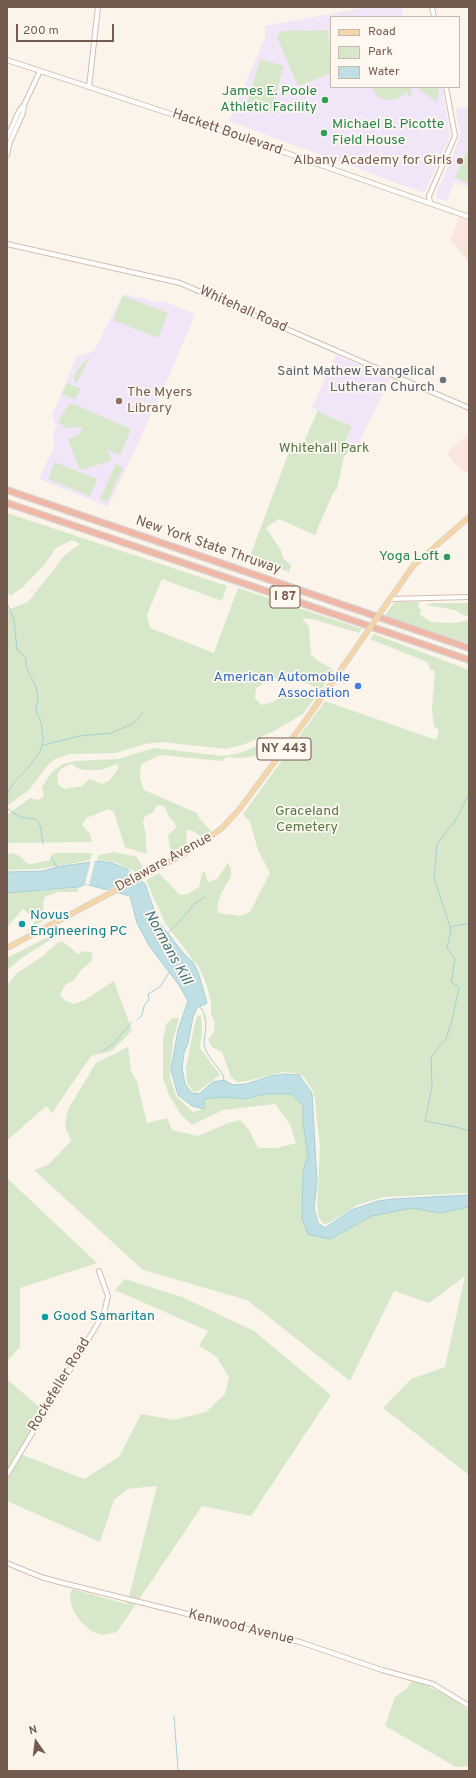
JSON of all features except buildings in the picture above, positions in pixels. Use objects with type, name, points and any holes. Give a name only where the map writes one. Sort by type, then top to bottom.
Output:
[{"type":"highway","name":"New York State Thruway","points":[[7,490],[469,648]]},
{"type":"highway","name":"New York State Thruway","points":[[7,503],[469,660]]},
{"type":"main road","name":"Delaware Avenue","points":[[7,948],[184,854],[213,836],[233,817],[323,696],[417,562],[469,518]]},
{"type":"street","points":[[89,87],[98,7]]},
{"type":"street","name":"Hackett Boulevard","points":[[7,60],[469,217]]},
{"type":"street","points":[[7,138],[40,70]]},
{"type":"street","points":[[430,203],[429,196],[455,136],[446,88]]},
{"type":"street","points":[[7,155],[10,142],[23,113],[24,105]]},
{"type":"street","name":"Whitehall Road","points":[[7,244],[180,283],[469,408]]},
{"type":"street","points":[[390,599],[469,597]]},
{"type":"street","name":"Rockefeller Road","points":[[7,1475],[104,1313],[108,1296],[99,1271]]},
{"type":"street","name":"Kenwood Avenue","points":[[7,1563],[41,1577],[300,1642],[382,1670],[433,1684],[469,1706]]},
{"type":"shaded area","points":[[368,7],[401,7],[403,16],[330,16],[330,88],[442,88],[450,136],[424,193],[229,121],[265,38],[265,26]]},
{"type":"shaded area","name":"Albany Academy for Girls","points":[[469,108],[469,188],[455,182],[446,201],[436,198],[459,140],[460,133],[456,109]]},
{"type":"shaded area","points":[[459,217],[469,221],[469,240],[458,249],[450,240]]},
{"type":"shaded area","points":[[469,240],[469,262],[458,249]]},
{"type":"shaded area","points":[[127,294],[137,298],[143,297],[157,303],[163,301],[195,314],[168,379],[108,507],[39,479],[55,444],[53,434],[56,426],[52,415],[77,356],[94,351],[120,300],[123,295]]},
{"type":"shaded area","points":[[336,355],[390,378],[357,447],[345,441],[352,426],[322,414],[312,407]]},
{"type":"shaded area","points":[[466,436],[469,438],[469,473],[460,470],[447,453]]},
{"type":"green space","points":[[328,30],[330,73],[298,86],[277,37],[281,31]]},
{"type":"green space","points":[[260,59],[284,66],[270,113],[246,106]]},
{"type":"green space","points":[[372,88],[410,88],[412,96],[408,96],[407,91],[397,99],[388,100],[379,97]]},
{"type":"green space","points":[[417,88],[439,88],[437,102]]},
{"type":"green space","points":[[467,151],[469,151],[469,184],[455,177]]},
{"type":"green space","points":[[123,296],[168,313],[158,338],[113,320]]},
{"type":"green space","points":[[89,357],[77,382],[74,382],[74,377],[78,369]]},
{"type":"green space","points":[[67,383],[81,389],[75,400],[62,394]]},
{"type":"green space","points":[[71,403],[131,429],[120,455],[106,449],[112,460],[82,470],[79,468],[68,439],[79,435],[83,427],[67,428],[58,422],[68,405]]},
{"type":"green space","name":"Whitehall Park","points":[[318,410],[322,414],[352,426],[345,441],[357,447],[355,449],[352,448],[344,457],[337,489],[333,493],[315,535],[279,519],[266,528],[281,550],[283,558],[291,565],[289,572],[249,559],[290,449],[299,453]]},
{"type":"green space","points":[[55,462],[97,479],[90,496],[48,479]]},
{"type":"green space","points":[[116,464],[123,468],[107,502],[100,499]]},
{"type":"green space","points":[[7,513],[227,586],[222,601],[162,579],[147,615],[150,628],[214,653],[238,588],[362,629],[359,633],[312,619],[302,618],[309,627],[311,655],[334,670],[321,690],[294,677],[276,678],[265,682],[256,688],[255,698],[261,705],[273,702],[293,688],[317,695],[303,714],[272,732],[245,744],[226,749],[162,742],[144,744],[116,753],[70,754],[55,759],[47,766],[30,789],[7,806],[7,610],[28,602],[65,555],[80,544],[72,540],[56,548],[44,565],[23,587],[10,596],[7,591]]},
{"type":"green space","points":[[395,602],[419,602],[418,608],[421,610],[420,615],[432,622],[454,623],[469,620],[469,643],[385,616]]},
{"type":"green space","points":[[433,603],[469,603],[469,616],[463,615],[455,610],[426,605]]},
{"type":"green space","name":"Graceland Cemetery","points":[[374,634],[469,670],[469,1193],[384,1197],[357,1205],[329,1223],[324,1224],[319,1218],[317,1206],[320,1147],[314,1093],[304,1077],[295,1073],[284,1072],[237,1082],[231,1077],[222,1052],[212,1047],[208,1040],[214,1032],[215,1023],[211,1014],[211,1002],[207,986],[200,969],[165,923],[146,880],[159,873],[180,895],[188,894],[199,887],[202,873],[205,872],[208,882],[217,879],[228,863],[231,869],[231,876],[221,894],[217,906],[218,913],[240,916],[250,912],[270,873],[258,850],[250,822],[243,814],[325,701],[436,740],[439,730],[434,726],[432,709],[435,671],[430,669],[427,662],[370,639]]},
{"type":"green space","points":[[273,740],[255,756],[242,758],[227,757],[222,761],[160,755],[141,764],[140,779],[144,790],[197,813],[199,818],[211,831],[202,837],[193,831],[186,830],[187,847],[171,855],[168,835],[176,828],[164,806],[157,805],[153,812],[145,816],[143,823],[147,854],[125,847],[114,812],[109,809],[86,818],[82,825],[90,834],[92,842],[7,843],[7,815],[30,798],[38,800],[44,797],[42,787],[52,772],[63,764],[75,761],[118,759],[154,748],[223,756],[237,754]],"holes":[[[71,764],[79,769],[101,770],[118,764],[118,769],[109,781],[102,784],[89,779],[82,786],[65,789],[58,785],[57,775],[61,769]]]},
{"type":"green space","points":[[114,852],[137,857],[144,869],[137,873],[117,863],[97,859],[99,855]]},
{"type":"green space","points":[[11,853],[18,855],[27,863],[31,864],[50,860],[52,854],[56,853],[92,853],[90,860],[40,869],[7,870],[7,854]]},
{"type":"green space","points":[[78,888],[78,892],[57,892],[45,897],[43,904],[44,920],[26,932],[36,920],[23,909],[7,927],[7,893]]},
{"type":"green space","points":[[48,937],[50,940],[23,957],[7,970],[7,958]]},
{"type":"green space","points":[[62,941],[78,954],[85,951],[92,953],[92,961],[82,969],[74,980],[65,985],[60,995],[64,1000],[74,1004],[85,1000],[114,981],[132,1030],[112,1051],[91,1056],[52,1113],[46,1106],[8,1140],[7,985],[17,973],[43,956],[57,943]]},
{"type":"green space","points":[[201,1015],[202,1030],[200,1048],[220,1075],[197,1092],[193,1091],[187,1083],[186,1068],[197,1016]]},
{"type":"green space","points":[[173,1018],[179,1018],[173,1040],[170,1077],[176,1096],[193,1112],[204,1109],[203,1099],[224,1097],[245,1099],[265,1094],[291,1094],[303,1105],[303,1123],[308,1155],[303,1172],[302,1218],[330,1239],[372,1216],[412,1208],[439,1213],[469,1207],[469,1475],[383,1408],[411,1379],[445,1367],[465,1276],[429,1303],[394,1291],[350,1381],[247,1300],[143,1270],[34,1170],[48,1165],[71,1141],[65,1126],[68,1109],[96,1063],[128,1047],[131,1071],[137,1082],[147,1123],[167,1118],[172,1130],[198,1136],[228,1123],[240,1120],[249,1130],[258,1148],[277,1148],[296,1143],[290,1124],[275,1104],[223,1110],[192,1125],[181,1115],[169,1095],[163,1078],[163,1039],[166,1024]]},
{"type":"green space","points":[[7,1178],[97,1263],[20,1288],[20,1347],[7,1361]]},
{"type":"green space","points":[[125,1279],[182,1297],[254,1331],[331,1395],[251,1516],[202,1506],[117,1632],[102,1635],[91,1631],[80,1621],[72,1608],[70,1596],[72,1589],[127,1604],[157,1486],[127,1489],[114,1500],[100,1542],[7,1501],[7,1379],[44,1411],[20,1454],[84,1479],[119,1457],[141,1414],[174,1420],[206,1412],[225,1394],[229,1377],[216,1356],[199,1346],[208,1331],[115,1290]]},
{"type":"green space","points":[[413,1680],[446,1694],[469,1711],[469,1766],[456,1767],[385,1726],[395,1697],[406,1689]]},
{"type":"water","name":"Normans Kill","points":[[99,861],[112,863],[127,869],[145,884],[158,921],[185,955],[193,962],[198,972],[207,1003],[197,1008],[193,1017],[182,1067],[185,1084],[192,1093],[199,1094],[213,1082],[224,1080],[233,1085],[246,1084],[271,1076],[286,1074],[299,1075],[312,1093],[317,1182],[314,1208],[318,1223],[325,1228],[351,1210],[378,1201],[393,1199],[469,1195],[469,1207],[439,1213],[412,1208],[372,1216],[330,1239],[308,1234],[302,1218],[303,1172],[308,1155],[303,1123],[303,1105],[291,1094],[265,1094],[245,1099],[224,1097],[204,1099],[204,1109],[192,1106],[178,1095],[171,1070],[178,1030],[188,1001],[179,985],[150,947],[137,923],[130,896],[85,884],[79,887],[7,893],[7,872],[43,871],[62,866]]},
{"type":"pier","points":[[91,860],[95,861],[89,885],[85,884]]},
{"type":"pier","points":[[137,875],[142,879],[114,894],[105,892]]},
{"type":"waterway","points":[[7,603],[14,620],[17,650],[26,658],[26,667],[36,687],[38,697],[36,711],[41,722],[43,740],[40,752],[27,769],[15,781],[7,794]]},
{"type":"waterway","points":[[43,745],[80,736],[111,733],[134,723],[143,712]]},
{"type":"waterway","points":[[469,794],[455,821],[437,844],[434,878],[451,930],[447,948],[455,959],[451,982],[459,987],[452,1021],[446,1039],[431,1057],[432,1087],[425,1121],[469,1131]]},
{"type":"waterway","points":[[7,808],[20,817],[35,819],[40,825],[43,844]]},
{"type":"waterway","points":[[51,857],[57,867]]},
{"type":"waterway","name":"Normans Kill","points":[[167,934],[193,905],[205,897]]},
{"type":"waterway","points":[[450,927],[469,923]]},
{"type":"waterway","name":"Normans Kill","points":[[137,1020],[142,1015],[144,1006],[149,1000],[148,994],[160,987],[169,973]]},
{"type":"waterway","points":[[200,1007],[204,1013],[206,1023],[204,1045],[207,1053],[223,1075],[224,1081]]},
{"type":"waterway","points":[[103,1051],[113,1044],[132,1022]]},
{"type":"waterway","points":[[174,1716],[178,1769],[180,1771]]},
{"type":"place","name":"James E. Poole Athletic Facility","points":[[325,100]]},
{"type":"place","name":"Michael B. Picotte Field House","points":[[324,133]]},
{"type":"place","name":"Albany Academy for Girls","points":[[460,161]]},
{"type":"place","name":"Saint Mathew Evangelical Lutheran Church","points":[[443,380]]},
{"type":"place","name":"The Myers Library","points":[[119,401]]},
{"type":"place","name":"Yoga Loft","points":[[447,557]]},
{"type":"place","name":"American Automobile Association","points":[[358,686]]},
{"type":"place","name":"Novus Engineering PC","points":[[22,924]]},
{"type":"place","name":"Good Samaritan","points":[[45,1317]]}]
